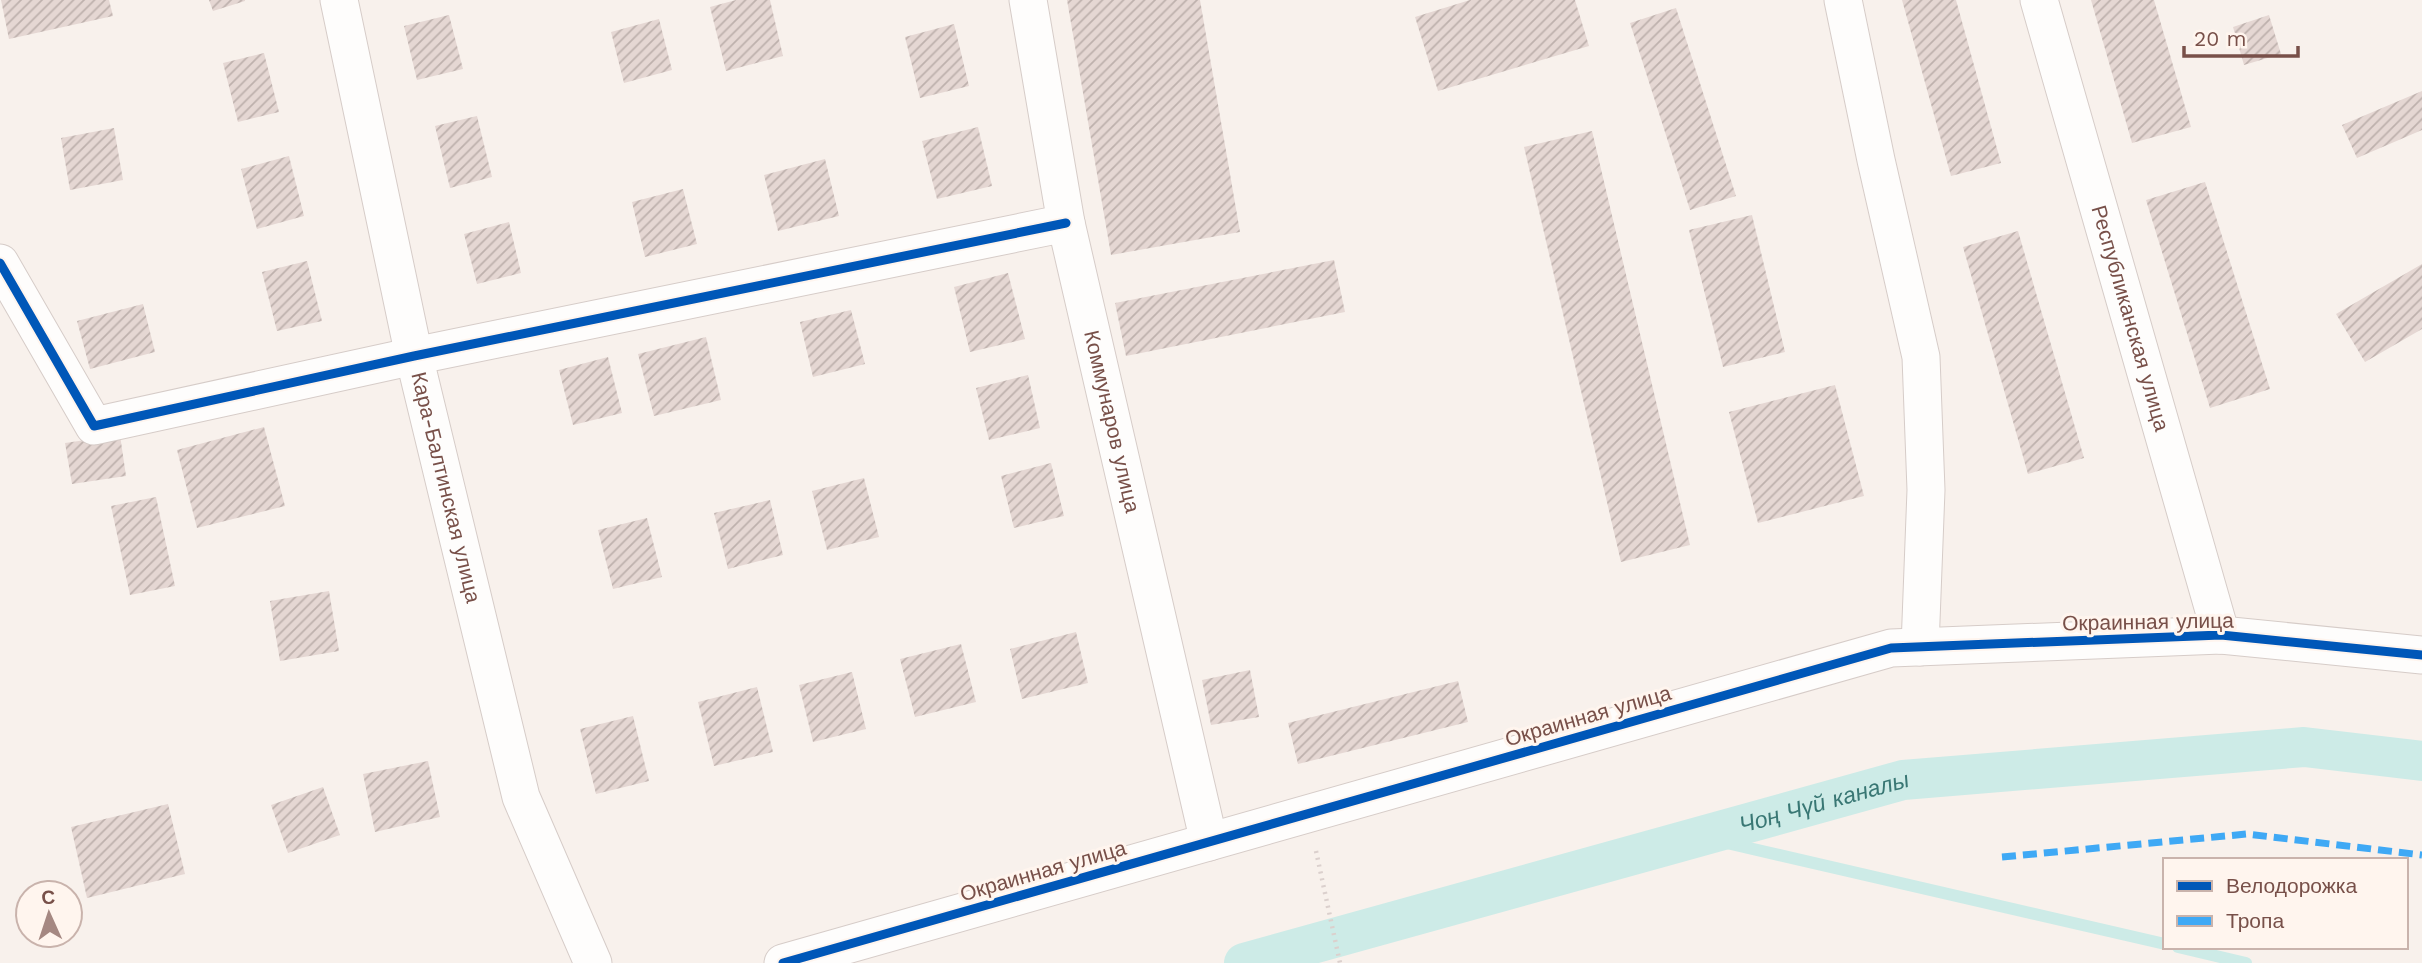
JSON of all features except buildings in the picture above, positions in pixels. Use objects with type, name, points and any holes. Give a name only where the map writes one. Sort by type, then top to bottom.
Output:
[{"type":"street","name":"Кара-Балтинская улица","points":[[340,0],[414,356],[521,797],[593,963]]},
{"type":"street","name":"Коммунаров улица","points":[[1028,0],[1066,222],[1209,842]]},
{"type":"street","points":[[1843,0],[1876,160],[1922,357],[1926,490],[1920,647]]},
{"type":"street","name":"Республиканская улица","points":[[2039,0],[2221,635]]},
{"type":"street","points":[[0,263],[94,426],[414,356],[1066,222]]},
{"type":"street","name":"Окраинная улица","points":[[783,963],[1891,648],[2221,635],[2422,655]]},
{"type":"path","points":[[1308,813],[1340,963]]},
{"type":"waterway","name":"Чоң Чүй каналы","points":[[1244,963],[1903,780],[2304,747],[2422,761]]},
{"type":"waterway","points":[[1701,837],[2163,944]]},
{"type":"waterway","points":[[2186,949],[2246,963]]},
{"type":"marked path","points":[[2002,857],[2247,834],[2422,855]]},
{"type":"cycle path","points":[[0,263],[94,426],[414,356],[1066,223]]},
{"type":"cycle path","points":[[783,963],[1891,648],[2221,635],[2422,655]]}]
